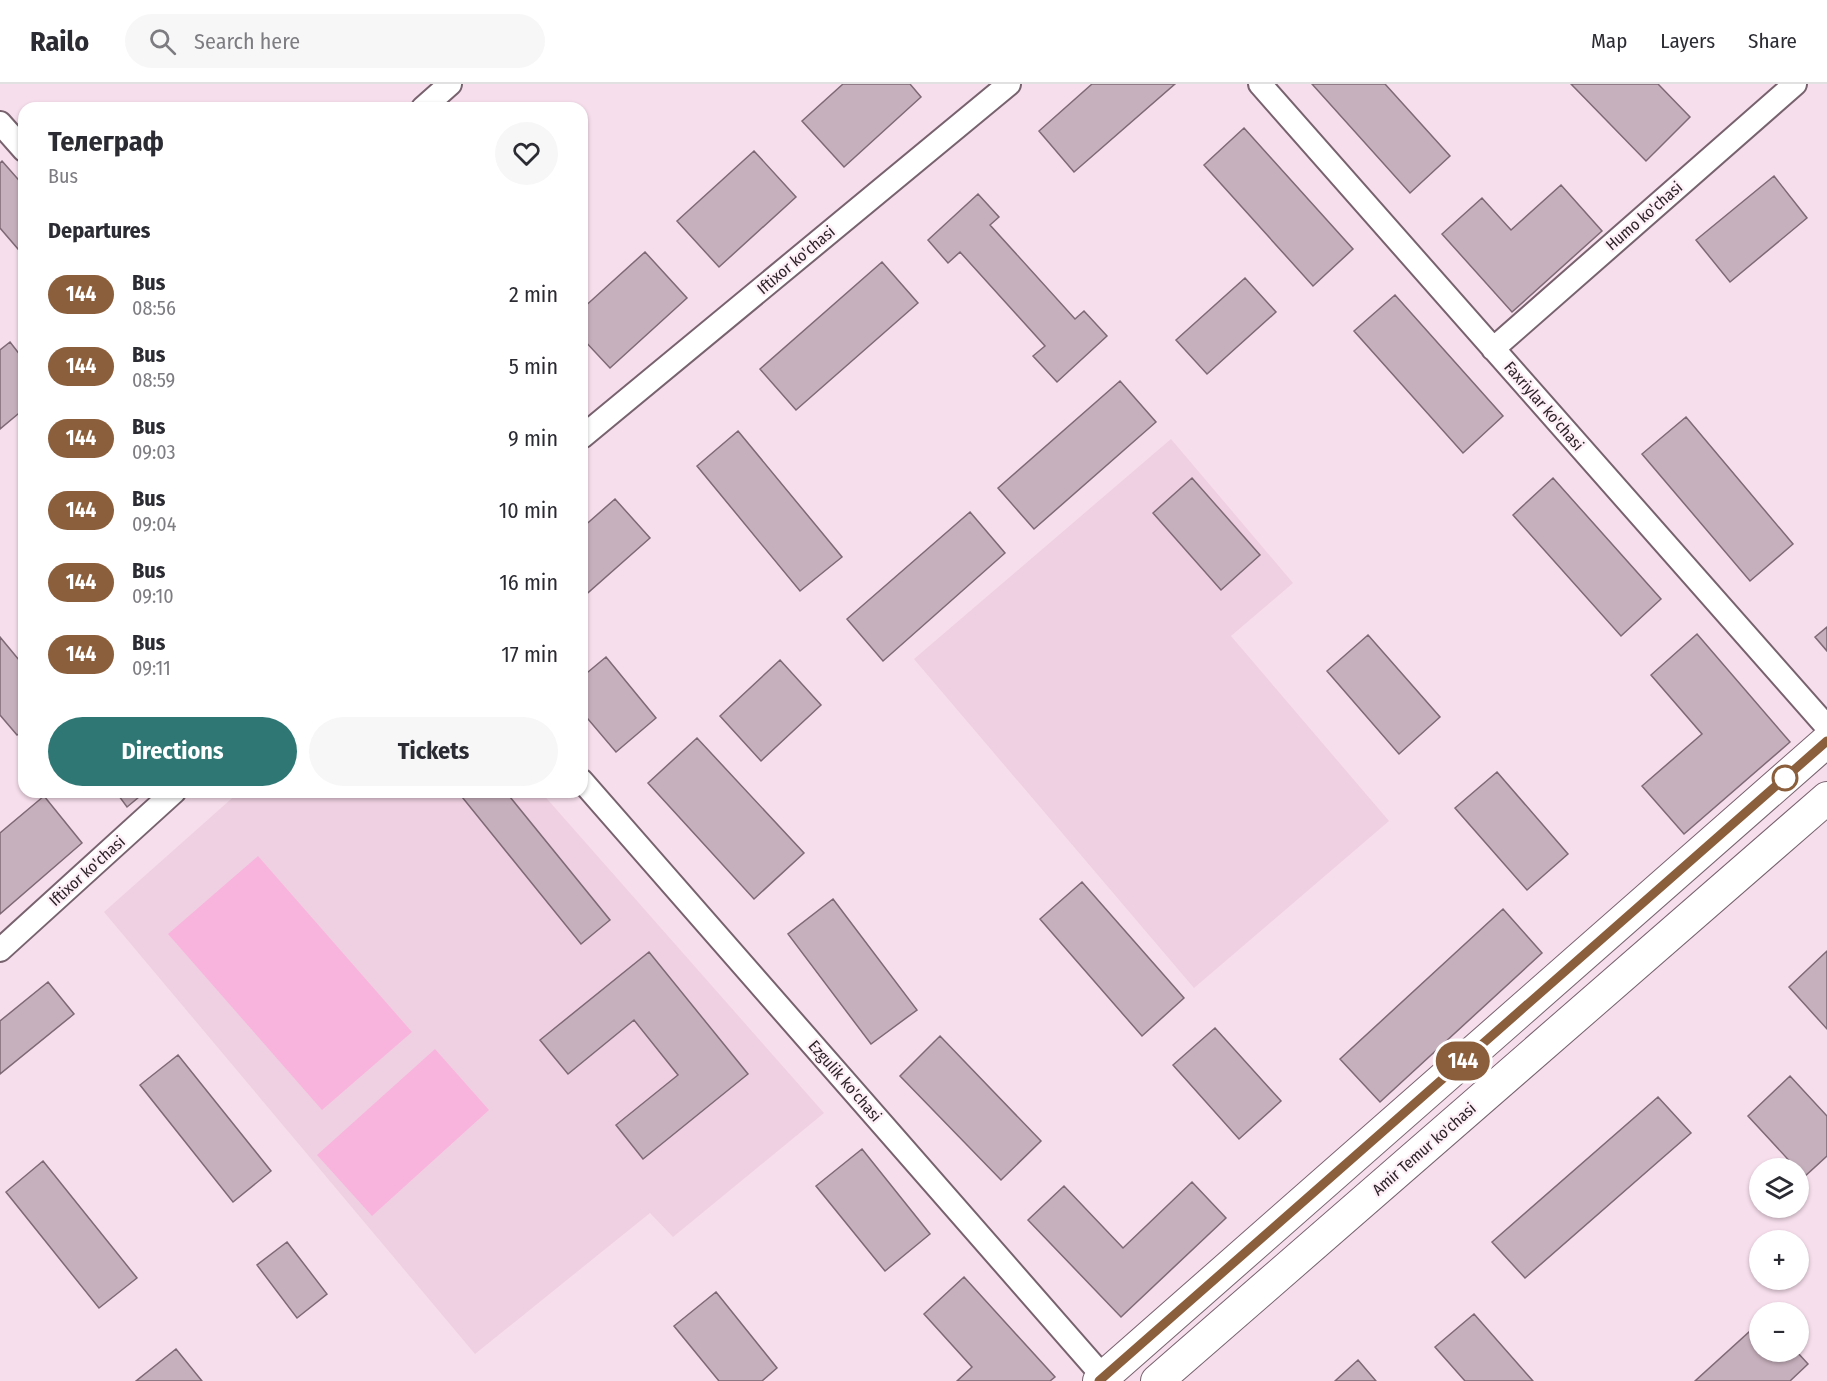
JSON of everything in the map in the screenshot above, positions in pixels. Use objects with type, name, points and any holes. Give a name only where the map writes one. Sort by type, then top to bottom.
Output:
[{"type":"main road","points":[[1103,1380],[1827,741]]},
{"type":"main road","name":"Amir Temur ko'chasi","points":[[1156,1381],[1827,798]]},
{"type":"street","points":[[430,102],[450,84]]},
{"type":"street","name":"Iftixor ko'chasi","points":[[588,431],[1009,84]]},
{"type":"street","name":"Faxriylar ko'chasi","points":[[1260,84],[1827,727]]},
{"type":"street","name":"Humo ko'chasi","points":[[1493,349],[1795,84]]},
{"type":"street","points":[[0,123],[18,143]]},
{"type":"street","name":"Ezgulik ko'chasi","points":[[588,788],[1103,1380]]},
{"type":"street","name":"Iftixor ko'chasi","points":[[0,950],[167,798]]},
{"type":"shaded area","points":[[1171,439],[1293,583],[1231,636],[1389,821],[1194,988],[914,659]]},
{"type":"shaded area","points":[[232,798],[546,798],[824,1113],[673,1237],[650,1213],[475,1354],[104,912]]},
{"type":"shaded area","points":[[258,856],[412,1032],[322,1110],[168,934]]},
{"type":"shaded area","points":[[435,1049],[489,1110],[372,1216],[317,1155]]},
{"type":"building","points":[[843,84],[910,84],[921,97],[844,167],[802,121]]},
{"type":"building","points":[[1092,84],[1175,84],[1074,172],[1039,131]]},
{"type":"building","points":[[1312,84],[1385,84],[1450,156],[1410,193]]},
{"type":"building","points":[[1571,84],[1658,84],[1690,117],[1646,161]]},
{"type":"building","points":[[1244,128],[1353,249],[1313,286],[1204,165]]},
{"type":"building","points":[[754,151],[796,197],[719,267],[677,221]]},
{"type":"building","points":[[2,161],[18,179],[18,249],[0,228],[0,163]]},
{"type":"building","points":[[1774,176],[1807,218],[1730,282],[1696,240]]},
{"type":"building","points":[[1561,185],[1602,231],[1512,312],[1442,234],[1482,198],[1511,230]]},
{"type":"building","points":[[978,194],[999,217],[990,225],[1075,319],[1084,311],[1107,336],[1057,382],[1033,356],[1045,346],[960,252],[948,263],[928,240]]},
{"type":"building","points":[[645,252],[687,298],[610,368],[588,344],[588,304]]},
{"type":"building","points":[[882,262],[918,303],[796,410],[760,369]]},
{"type":"building","points":[[1245,278],[1276,312],[1207,374],[1176,340]]},
{"type":"building","points":[[1395,295],[1503,416],[1463,453],[1354,331]]},
{"type":"building","points":[[10,342],[18,352],[18,414],[0,429],[0,350]]},
{"type":"building","points":[[1120,381],[1156,422],[1034,529],[998,488]]},
{"type":"building","points":[[1686,417],[1793,544],[1750,581],[1642,454]]},
{"type":"building","points":[[738,431],[842,557],[800,591],[697,466]]},
{"type":"building","points":[[1192,478],[1260,555],[1221,590],[1153,513]]},
{"type":"building","points":[[1553,478],[1661,599],[1621,636],[1513,515]]},
{"type":"building","points":[[615,499],[650,538],[588,593],[588,523]]},
{"type":"building","points":[[970,512],[1005,553],[883,661],[847,619]]},
{"type":"building","points":[[1827,627],[1827,651],[1815,637]]},
{"type":"building","points":[[1697,634],[1790,742],[1684,834],[1642,786],[1702,734],[1651,675]]},
{"type":"building","points":[[1368,635],[1440,717],[1399,754],[1327,671]]},
{"type":"building","points":[[0,637],[18,659],[18,734],[0,715]]},
{"type":"building","points":[[606,657],[656,718],[616,752],[588,719],[588,672]]},
{"type":"building","points":[[780,660],[821,705],[761,761],[720,716]]},
{"type":"building","points":[[697,738],[804,853],[754,899],[648,783]]},
{"type":"building","points":[[1497,772],[1568,854],[1527,890],[1455,808]]},
{"type":"building","points":[[42,798],[46,798],[82,843],[0,914],[0,833]]},
{"type":"building","points":[[120,798],[138,798],[127,807]]},
{"type":"building","points":[[463,798],[511,798],[610,920],[581,944]]},
{"type":"building","points":[[1082,882],[1184,998],[1142,1036],[1040,919]]},
{"type":"building","points":[[833,899],[917,1010],[871,1044],[788,934]]},
{"type":"building","points":[[1503,909],[1542,953],[1380,1102],[1340,1059]]},
{"type":"building","points":[[1827,951],[1827,1029],[1789,987]]},
{"type":"building","points":[[649,952],[748,1074],[643,1159],[616,1125],[678,1075],[634,1020],[568,1074],[540,1040]]},
{"type":"building","points":[[48,982],[74,1014],[0,1074],[0,1021]]},
{"type":"building","points":[[1215,1028],[1281,1101],[1239,1139],[1173,1065]]},
{"type":"building","points":[[940,1036],[1041,1141],[1001,1180],[900,1076]]},
{"type":"building","points":[[178,1055],[271,1171],[233,1202],[140,1085]]},
{"type":"building","points":[[1790,1076],[1827,1116],[1827,1156],[1809,1172],[1809,1158],[1787,1158],[1748,1116]]},
{"type":"building","points":[[1658,1097],[1691,1133],[1525,1278],[1492,1242]]},
{"type":"building","points":[[862,1149],[930,1234],[885,1271],[816,1186]]},
{"type":"building","points":[[43,1161],[137,1278],[99,1308],[6,1192]]},
{"type":"building","points":[[1192,1182],[1226,1218],[1121,1317],[1028,1220],[1064,1186],[1123,1248]]},
{"type":"building","points":[[287,1242],[327,1294],[297,1318],[257,1265]]},
{"type":"building","points":[[964,1277],[1055,1377],[1050,1381],[957,1381],[972,1367],[924,1314]]},
{"type":"building","points":[[716,1292],[777,1368],[762,1381],[719,1381],[674,1326]]},
{"type":"building","points":[[1474,1314],[1533,1381],[1465,1381],[1435,1347]]},
{"type":"building","points":[[1749,1332],[1749,1362],[1806,1362],[1808,1364],[1790,1381],[1695,1381]]},
{"type":"building","points":[[176,1349],[202,1381],[136,1381]]},
{"type":"building","points":[[1358,1360],[1376,1381],[1335,1381]]},
{"type":"bus line","name":"144","points":[[1099,1381],[1827,741]]}]
